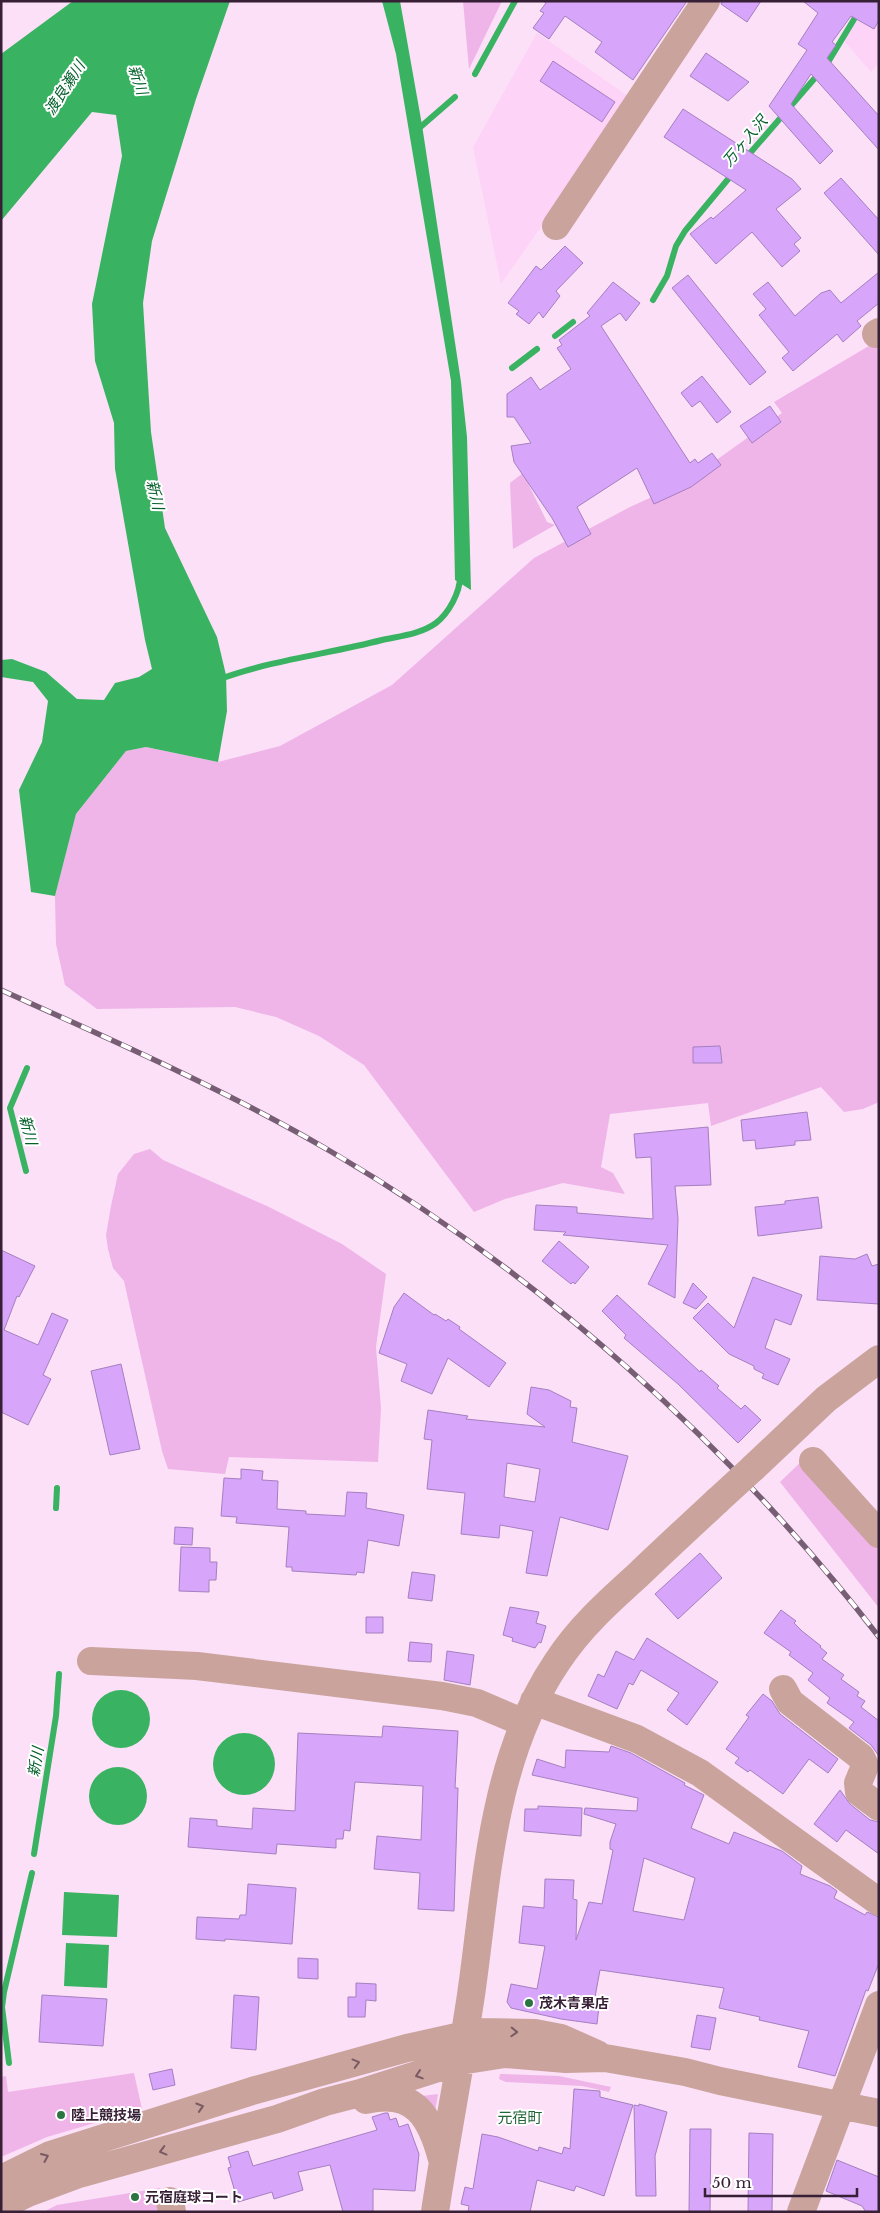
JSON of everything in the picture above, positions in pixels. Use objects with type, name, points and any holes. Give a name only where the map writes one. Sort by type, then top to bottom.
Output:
[{"type":"street","points":[[556,226],[706,1]]},
{"type":"street","points":[[435,2212],[497,1817],[513,1754],[529,1712],[560,1658],[586,1624],[826,1399],[879,1359]]},
{"type":"street","points":[[813,1461],[879,1534]]},
{"type":"street","points":[[91,1661],[197,1666],[442,1696],[529,1712],[637,1739],[700,1774],[879,1902]]},
{"type":"street","points":[[783,1689],[790,1702],[860,1757],[865,1766],[858,1783],[859,1792],[879,1807]]},
{"type":"street","points":[[801,2212],[879,2005]]},
{"type":"street","points":[[1,2206],[28,2193],[78,2174],[278,2119],[325,2102],[369,2090],[462,2048],[479,2032],[535,2033],[561,2038],[605,2058],[685,2072],[720,2081],[879,2113]]},
{"type":"street","points":[[1,2179],[50,2155],[252,2091],[462,2048]]},
{"type":"street","points":[[278,2119],[328,2110],[376,2098],[393,2097],[410,2104],[426,2118],[436,2134],[443,2161]]},
{"type":"shaded area","points":[[463,1],[502,1],[469,69]]},
{"type":"shaded area","points":[[868,1],[879,1],[879,64],[871,72],[844,41]]},
{"type":"shaded area","points":[[537,33],[631,98],[501,284],[473,147]]},
{"type":"shaded area","points":[[879,340],[879,1102],[863,1109],[844,1112],[821,1087],[711,1126],[708,1103],[610,1114],[601,1167],[613,1173],[625,1194],[563,1183],[505,1199],[474,1212],[364,1065],[319,1036],[276,1017],[235,1007],[97,1009],[65,985],[56,944],[55,896],[76,814],[126,751],[146,747],[218,762],[280,746],[392,685],[534,558],[630,507],[687,481],[782,413],[774,402]]},
{"type":"shaded area","points":[[523,473],[547,522],[555,525],[513,549],[510,483]]},
{"type":"shaded area","points":[[150,1149],[163,1160],[267,1206],[342,1244],[386,1274],[376,1347],[381,1408],[378,1462],[229,1457],[225,1474],[168,1469],[162,1451],[124,1281],[113,1268],[106,1235],[118,1174],[134,1154]]},
{"type":"shaded area","points":[[802,1461],[879,1544],[879,1608],[780,1482]]},
{"type":"shaded area","name":"陸上競技場","points":[[134,2073],[142,2109],[47,2137],[1,2157],[1,2077],[6,2076],[8,2092]]},
{"type":"shaded area","points":[[500,2074],[559,2076],[611,2087],[609,2092],[582,2086],[506,2082],[499,2079]]},
{"type":"shaded area","points":[[438,2094],[434,2117],[422,2096]]},
{"type":"shaded area","name":"元宿庭球コート","points":[[160,2188],[164,2212],[43,2212],[57,2205]]},
{"type":"water","name":"渡良瀬川","points":[[73,1],[230,1],[196,99],[152,241],[143,303],[151,432],[165,528],[217,637],[226,675],[227,711],[218,762],[146,747],[126,751],[76,814],[55,896],[31,892],[19,790],[42,742],[48,701],[33,682],[1,677],[1,660],[12,659],[46,672],[77,699],[104,700],[115,683],[139,677],[152,669],[145,640],[115,469],[114,423],[95,361],[92,304],[122,156],[116,115],[92,112],[1,221],[1,54]]},
{"type":"water","points":[[382,1],[400,1],[422,125],[461,382],[467,437],[471,590],[455,580],[451,381],[396,54]]},
{"type":"water","points":[[115,1690],[127,1690],[142,1698],[150,1713],[150,1725],[142,1740],[127,1748],[115,1748],[100,1740],[92,1725],[92,1713],[100,1698]]},
{"type":"water","points":[[238,1733],[250,1733],[266,1742],[273,1752],[275,1764],[273,1776],[266,1786],[250,1795],[238,1795],[227,1790],[218,1781],[213,1770],[213,1758],[218,1747],[227,1738]]},
{"type":"water","points":[[112,1767],[124,1767],[139,1775],[147,1790],[147,1802],[139,1817],[124,1825],[112,1825],[97,1817],[89,1802],[89,1790],[97,1775]]},
{"type":"water","points":[[64,1892],[119,1895],[117,1937],[62,1935]]},
{"type":"water","points":[[66,1943],[109,1945],[107,1988],[64,1986]]},
{"type":"building","points":[[543,1],[687,1],[633,80],[595,52],[602,42],[565,16],[549,39],[533,28],[544,13],[540,11],[546,3]]},
{"type":"building","points":[[722,1],[761,1],[747,22],[721,4]]},
{"type":"building","points":[[803,1],[879,1],[879,20],[874,29],[851,16],[832,42],[836,45],[827,58],[879,116],[879,150],[811,74],[791,104],[833,151],[820,164],[769,106],[807,50],[798,44],[818,13]]},
{"type":"building","points":[[706,53],[749,82],[728,101],[690,76]]},
{"type":"building","points":[[553,61],[615,102],[602,122],[540,81]]},
{"type":"building","points":[[683,109],[792,179],[801,189],[776,209],[801,238],[794,244],[800,251],[782,267],[752,232],[716,264],[690,234],[711,217],[713,219],[746,190],[664,137]]},
{"type":"building","points":[[841,178],[879,220],[879,255],[824,193]]},
{"type":"building","points":[[565,246],[583,263],[556,291],[560,296],[543,318],[539,312],[529,324],[516,314],[519,311],[508,303],[536,266],[541,270]]},
{"type":"building","points":[[879,272],[879,303],[857,321],[861,326],[843,342],[837,334],[793,371],[782,358],[789,352],[759,315],[766,309],[753,294],[768,282],[795,316],[821,293],[830,290],[841,303]]},
{"type":"building","points":[[688,275],[766,372],[750,385],[672,288]]},
{"type":"building","points":[[613,282],[640,303],[626,321],[620,313],[601,326],[690,463],[695,459],[698,463],[712,453],[721,465],[691,487],[654,504],[637,468],[577,507],[591,534],[568,547],[552,518],[514,462],[511,446],[531,443],[514,417],[507,417],[507,394],[531,377],[540,390],[571,369],[557,348],[562,345],[559,340],[590,316],[587,313]]},
{"type":"building","points":[[702,376],[731,412],[717,423],[700,401],[692,407],[681,393]]},
{"type":"building","points":[[770,406],[781,422],[752,443],[740,426]]},
{"type":"building","points":[[720,1046],[722,1063],[693,1063],[693,1047]]},
{"type":"building","points":[[807,1112],[811,1140],[795,1141],[795,1145],[756,1149],[755,1140],[743,1141],[741,1120]]},
{"type":"building","points":[[708,1127],[711,1185],[675,1186],[678,1219],[675,1298],[648,1284],[668,1245],[563,1235],[566,1232],[534,1230],[536,1205],[577,1207],[577,1213],[653,1219],[651,1157],[636,1158],[634,1134]]},
{"type":"building","points":[[818,1197],[822,1228],[758,1236],[755,1207],[785,1204],[785,1201]]},
{"type":"building","points":[[559,1241],[589,1267],[575,1284],[573,1282],[571,1284],[542,1261]]},
{"type":"building","points":[[1,1250],[35,1266],[19,1297],[17,1296],[4,1330],[38,1345],[52,1313],[68,1320],[43,1375],[51,1379],[28,1425],[1,1412]]},
{"type":"building","points":[[867,1254],[872,1266],[879,1264],[879,1304],[817,1300],[820,1256],[855,1259]]},
{"type":"building","points":[[753,1277],[802,1295],[791,1325],[775,1319],[765,1348],[790,1359],[778,1385],[762,1378],[764,1374],[754,1369],[754,1366],[729,1354],[693,1318],[708,1303],[734,1328]]},
{"type":"building","points":[[693,1283],[707,1297],[696,1309],[683,1303]]},
{"type":"building","points":[[404,1293],[434,1315],[446,1321],[448,1319],[460,1327],[459,1329],[506,1363],[489,1387],[448,1358],[432,1394],[401,1381],[407,1364],[379,1353],[394,1307]]},
{"type":"building","points":[[617,1295],[700,1372],[701,1370],[719,1386],[717,1388],[741,1409],[745,1405],[761,1420],[738,1443],[678,1384],[624,1338],[626,1335],[602,1311]]},
{"type":"building","points":[[121,1364],[140,1449],[110,1455],[91,1371]]},
{"type":"building","points":[[531,1387],[549,1390],[571,1401],[570,1407],[577,1408],[572,1442],[628,1456],[608,1530],[560,1517],[547,1576],[526,1573],[533,1531],[500,1525],[499,1538],[461,1534],[465,1493],[427,1489],[432,1440],[424,1439],[428,1410],[468,1416],[466,1419],[545,1427],[527,1414]],"holes":[[[507,1463],[540,1469],[535,1502],[504,1497]]]},
{"type":"building","points":[[241,1469],[263,1471],[262,1480],[278,1481],[277,1509],[306,1511],[306,1514],[345,1516],[347,1492],[367,1493],[366,1508],[404,1515],[399,1546],[368,1540],[364,1573],[357,1572],[356,1575],[292,1571],[292,1567],[286,1567],[289,1527],[236,1523],[237,1517],[221,1516],[224,1478],[241,1479]]},
{"type":"building","points":[[175,1527],[193,1528],[192,1545],[174,1544]]},
{"type":"building","points":[[181,1547],[210,1548],[210,1562],[217,1562],[216,1580],[209,1580],[209,1592],[179,1591]]},
{"type":"building","points":[[700,1553],[722,1578],[678,1619],[655,1594]]},
{"type":"building","points":[[412,1572],[435,1575],[432,1601],[408,1598]]},
{"type":"building","points":[[510,1607],[539,1612],[536,1623],[546,1626],[541,1643],[539,1642],[535,1648],[512,1641],[513,1638],[503,1635]]},
{"type":"building","points":[[781,1610],[796,1621],[794,1623],[802,1631],[821,1646],[827,1653],[822,1659],[844,1675],[841,1679],[859,1692],[857,1696],[865,1701],[861,1707],[879,1721],[879,1756],[871,1745],[849,1728],[854,1722],[827,1703],[830,1698],[808,1680],[813,1673],[789,1655],[791,1652],[764,1633]]},
{"type":"building","points":[[366,1617],[383,1617],[383,1633],[366,1633]]},
{"type":"building","points":[[647,1638],[718,1682],[687,1725],[667,1710],[679,1693],[641,1670],[633,1685],[629,1683],[617,1709],[588,1696],[598,1674],[604,1677],[616,1651],[634,1660]]},
{"type":"building","points":[[410,1642],[432,1644],[431,1662],[408,1661]]},
{"type":"building","points":[[447,1651],[474,1655],[470,1685],[444,1680]]},
{"type":"building","points":[[763,1694],[772,1701],[780,1714],[838,1759],[828,1773],[809,1759],[783,1794],[750,1770],[748,1772],[735,1763],[739,1758],[726,1749],[749,1717],[746,1715]]},
{"type":"building","points":[[383,1726],[458,1731],[455,1788],[458,1788],[454,1911],[418,1909],[420,1873],[374,1869],[377,1836],[421,1840],[423,1786],[355,1782],[350,1831],[344,1830],[343,1839],[336,1839],[336,1848],[277,1844],[276,1854],[188,1847],[190,1818],[217,1820],[217,1826],[252,1829],[253,1808],[295,1811],[298,1733],[382,1737]]},
{"type":"building","points":[[611,1746],[631,1753],[704,1795],[691,1828],[729,1844],[734,1832],[782,1851],[802,1866],[800,1874],[830,1886],[837,1891],[834,1898],[865,1915],[867,1912],[879,1917],[879,1963],[868,1991],[866,1990],[835,2076],[798,2067],[809,2031],[759,2020],[760,2017],[719,2008],[724,1988],[600,1970],[595,1997],[600,1998],[597,2024],[561,2019],[511,2008],[507,2002],[511,1984],[537,1989],[545,1946],[519,1943],[523,1906],[544,1908],[545,1879],[574,1880],[573,1899],[577,1900],[576,1940],[589,1902],[602,1904],[613,1850],[610,1849],[610,1842],[616,1824],[584,1814],[585,1808],[637,1811],[638,1798],[532,1775],[537,1759],[565,1768],[566,1750],[609,1752]],"holes":[[[644,1858],[695,1878],[684,1920],[633,1911]]]},
{"type":"building","points":[[840,1790],[850,1804],[870,1820],[879,1822],[879,1854],[846,1830],[837,1842],[814,1824]]},
{"type":"building","points":[[538,1806],[582,1808],[581,1836],[524,1831],[525,1809],[538,1809]]},
{"type":"building","points":[[248,1884],[296,1888],[292,1944],[225,1939],[225,1941],[196,1939],[197,1917],[239,1919],[240,1915],[246,1915]]},
{"type":"building","points":[[298,1958],[318,1959],[318,1979],[298,1978]]},
{"type":"building","points":[[356,1983],[376,1984],[376,2001],[366,2000],[365,2017],[348,2017],[348,1997],[356,1997]]},
{"type":"building","points":[[42,1995],[107,1999],[103,2046],[39,2042]]},
{"type":"building","points":[[234,1995],[259,1997],[256,2050],[231,2048]]},
{"type":"building","points":[[697,2015],[716,2018],[710,2050],[691,2047]]},
{"type":"building","points":[[172,2069],[175,2085],[153,2090],[149,2074]]},
{"type":"building","points":[[574,2089],[600,2091],[600,2097],[633,2105],[604,2196],[576,2186],[574,2191],[537,2180],[530,2212],[468,2212],[469,2206],[461,2204],[465,2187],[473,2189],[482,2134],[498,2137],[538,2151],[539,2147],[562,2154],[564,2147],[570,2149]]},
{"type":"building","points":[[639,2104],[667,2112],[655,2156],[656,2196],[636,2196],[634,2105],[639,2106]]},
{"type":"building","points":[[388,2113],[390,2120],[396,2118],[399,2127],[408,2124],[419,2154],[415,2191],[373,2189],[373,2212],[343,2212],[330,2165],[298,2172],[303,2190],[274,2199],[272,2192],[238,2202],[228,2168],[231,2167],[228,2157],[248,2151],[253,2166],[377,2130],[372,2117]]},
{"type":"building","points":[[690,2129],[711,2129],[710,2212],[689,2212]]},
{"type":"building","points":[[749,2133],[773,2134],[772,2212],[748,2212]]},
{"type":"building","points":[[837,2160],[879,2177],[879,2212],[866,2212],[862,2206],[826,2191]]},
{"type":"waterway","points":[[475,74],[515,1]]},
{"type":"waterway","name":"万ヶ入沢","points":[[745,159],[827,64],[859,11]]},
{"type":"waterway","points":[[418,132],[417,130],[455,97]]},
{"type":"waterway","name":"万ヶ入沢","points":[[653,300],[667,276],[676,246],[685,231],[734,172]]},
{"type":"waterway","name":"万ヶ入沢","points":[[555,336],[573,322]]},
{"type":"waterway","name":"万ヶ入沢","points":[[512,368],[537,349]]},
{"type":"waterway","points":[[220,679],[280,662],[424,630],[441,619],[449,608],[456,596],[460,577]]},
{"type":"waterway","name":"新川","points":[[26,1171],[10,1108],[27,1068]]},
{"type":"waterway","name":"新川","points":[[56,1508],[57,1488]]},
{"type":"waterway","name":"新川","points":[[34,1854],[56,1716],[59,1674]]},
{"type":"waterway","name":"新川","points":[[9,2063],[2,2007],[32,1873]]},
{"type":"railway","points":[[1,990],[209,1086],[290,1128],[408,1199],[483,1251],[557,1308],[627,1368],[695,1431],[760,1497],[821,1566],[879,1637]]},
{"type":"place","name":"茂木青果店","points":[[529,2003]]},
{"type":"place","name":"陸上競技場","points":[[61,2115]]},
{"type":"place","name":"元宿庭球コート","points":[[135,2197]]},
{"type":"district","name":"元宿町","points":[[520,2118]]}]
